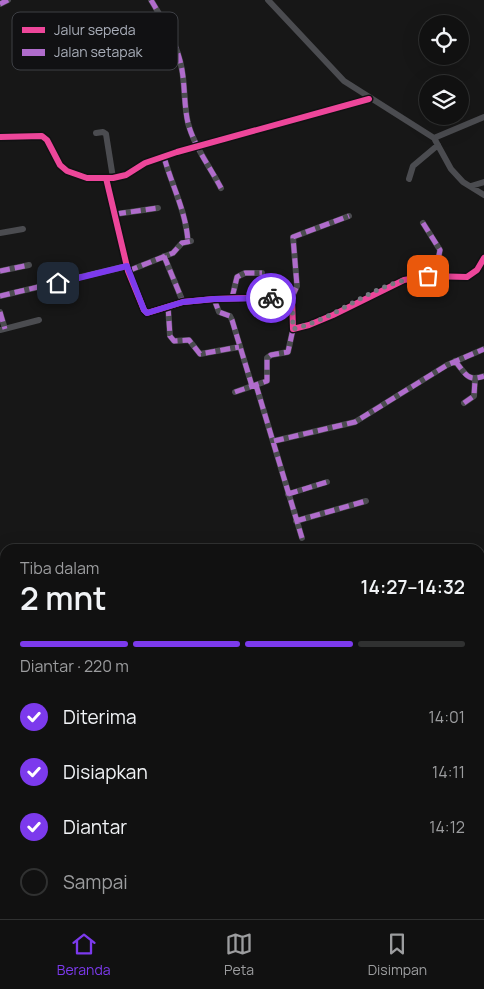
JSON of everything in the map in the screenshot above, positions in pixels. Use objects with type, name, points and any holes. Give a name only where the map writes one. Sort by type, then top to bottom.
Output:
[{"type":"street","points":[[0,4],[8,0]]},
{"type":"street","points":[[151,0],[158,12]]},
{"type":"street","points":[[268,0],[344,81],[368,99],[434,138],[451,170],[463,182],[484,196]]},
{"type":"street","points":[[178,54],[182,70],[188,122],[198,146],[221,188]]},
{"type":"street","points":[[0,138],[42,136],[60,165],[67,171],[87,178],[110,178],[126,175],[145,162],[368,99]]},
{"type":"street","points":[[434,138],[484,117]]},
{"type":"street","points":[[96,133],[103,132],[106,134],[110,178],[128,269],[146,312],[183,302],[214,299],[292,298]]},
{"type":"street","points":[[409,180],[412,168],[438,145]]},
{"type":"street","points":[[0,296],[128,269],[173,253],[182,243],[190,241],[185,216],[170,181],[164,157]]},
{"type":"street","points":[[471,186],[484,182]]},
{"type":"street","points":[[116,214],[158,208]]},
{"type":"street","points":[[235,392],[268,379],[267,361],[269,356],[288,352],[293,329],[292,298],[297,286],[293,237],[349,216]]},
{"type":"street","points":[[423,223],[440,250],[438,260],[428,276]]},
{"type":"street","points":[[0,233],[23,229]]},
{"type":"street","points":[[164,256],[183,302]]},
{"type":"street","points":[[293,329],[309,325],[333,315],[370,295],[404,280],[428,276],[466,277],[477,270],[484,258]]},
{"type":"street","points":[[0,271],[29,266]]},
{"type":"street","points":[[232,298],[237,277],[240,274],[262,272]]},
{"type":"street","points":[[214,299],[219,312],[230,316],[232,320],[274,441],[302,538]]},
{"type":"street","points":[[168,306],[170,336],[174,341],[189,340],[200,354],[240,347]]},
{"type":"street","points":[[0,312],[2,330],[39,320]]},
{"type":"street","points":[[274,441],[355,422],[456,361],[484,349]]},
{"type":"street","points":[[456,361],[466,375],[475,380]]},
{"type":"street","points":[[475,380],[484,376]]},
{"type":"street","points":[[464,403],[474,396],[475,380]]},
{"type":"street","points":[[288,494],[327,482]]},
{"type":"street","points":[[296,521],[366,501]]},
{"type":"marked path","points":[[0,4],[8,0]]},
{"type":"marked path","points":[[151,0],[158,12]]},
{"type":"marked path","points":[[178,55],[183,76],[188,123],[198,148],[221,188]]},
{"type":"marked path","points":[[164,157],[182,209],[188,242]]},
{"type":"marked path","points":[[116,214],[158,208]]},
{"type":"marked path","points":[[292,297],[297,286],[293,237],[349,216]]},
{"type":"marked path","points":[[423,223],[440,250],[438,260],[428,276]]},
{"type":"marked path","points":[[128,271],[173,253],[182,243],[192,241]]},
{"type":"marked path","points":[[164,256],[183,302]]},
{"type":"marked path","points":[[0,271],[29,265]]},
{"type":"marked path","points":[[0,296],[127,266]]},
{"type":"marked path","points":[[232,298],[237,277],[245,273],[262,273]]},
{"type":"marked path","points":[[214,299],[219,312],[230,316],[232,320],[252,386]]},
{"type":"marked path","points":[[168,306],[170,336],[174,341],[189,340],[200,354],[239,347]]},
{"type":"marked path","points":[[0,312],[5,329]]},
{"type":"marked path","points":[[235,392],[267,381],[267,358],[271,355],[288,352],[293,329]]},
{"type":"marked path","points":[[274,441],[355,422],[447,365],[484,349]]},
{"type":"marked path","points":[[455,361],[467,376],[474,378],[484,376]]},
{"type":"marked path","points":[[464,403],[474,396],[475,380]]},
{"type":"marked path","points":[[256,385],[302,538]]},
{"type":"marked path","points":[[288,494],[327,482]]},
{"type":"marked path","points":[[296,521],[366,501]]},
{"type":"cycle path","points":[[0,137],[42,136],[47,140],[60,165],[67,171],[87,178],[113,178],[126,175],[145,163],[177,152],[369,99]]},
{"type":"cycle path","points":[[106,178],[128,271],[147,313],[183,302],[214,299],[292,297],[293,329],[309,325],[333,315],[404,280],[428,276],[467,277],[477,270],[484,258]]},
{"type":"way so far","points":[[271,298],[292,298],[293,329],[309,325],[333,315],[370,295],[404,280],[428,276]]},
{"type":"route","points":[[58,283],[127,266],[144,310],[147,313],[183,302],[214,299],[271,298]]}]
